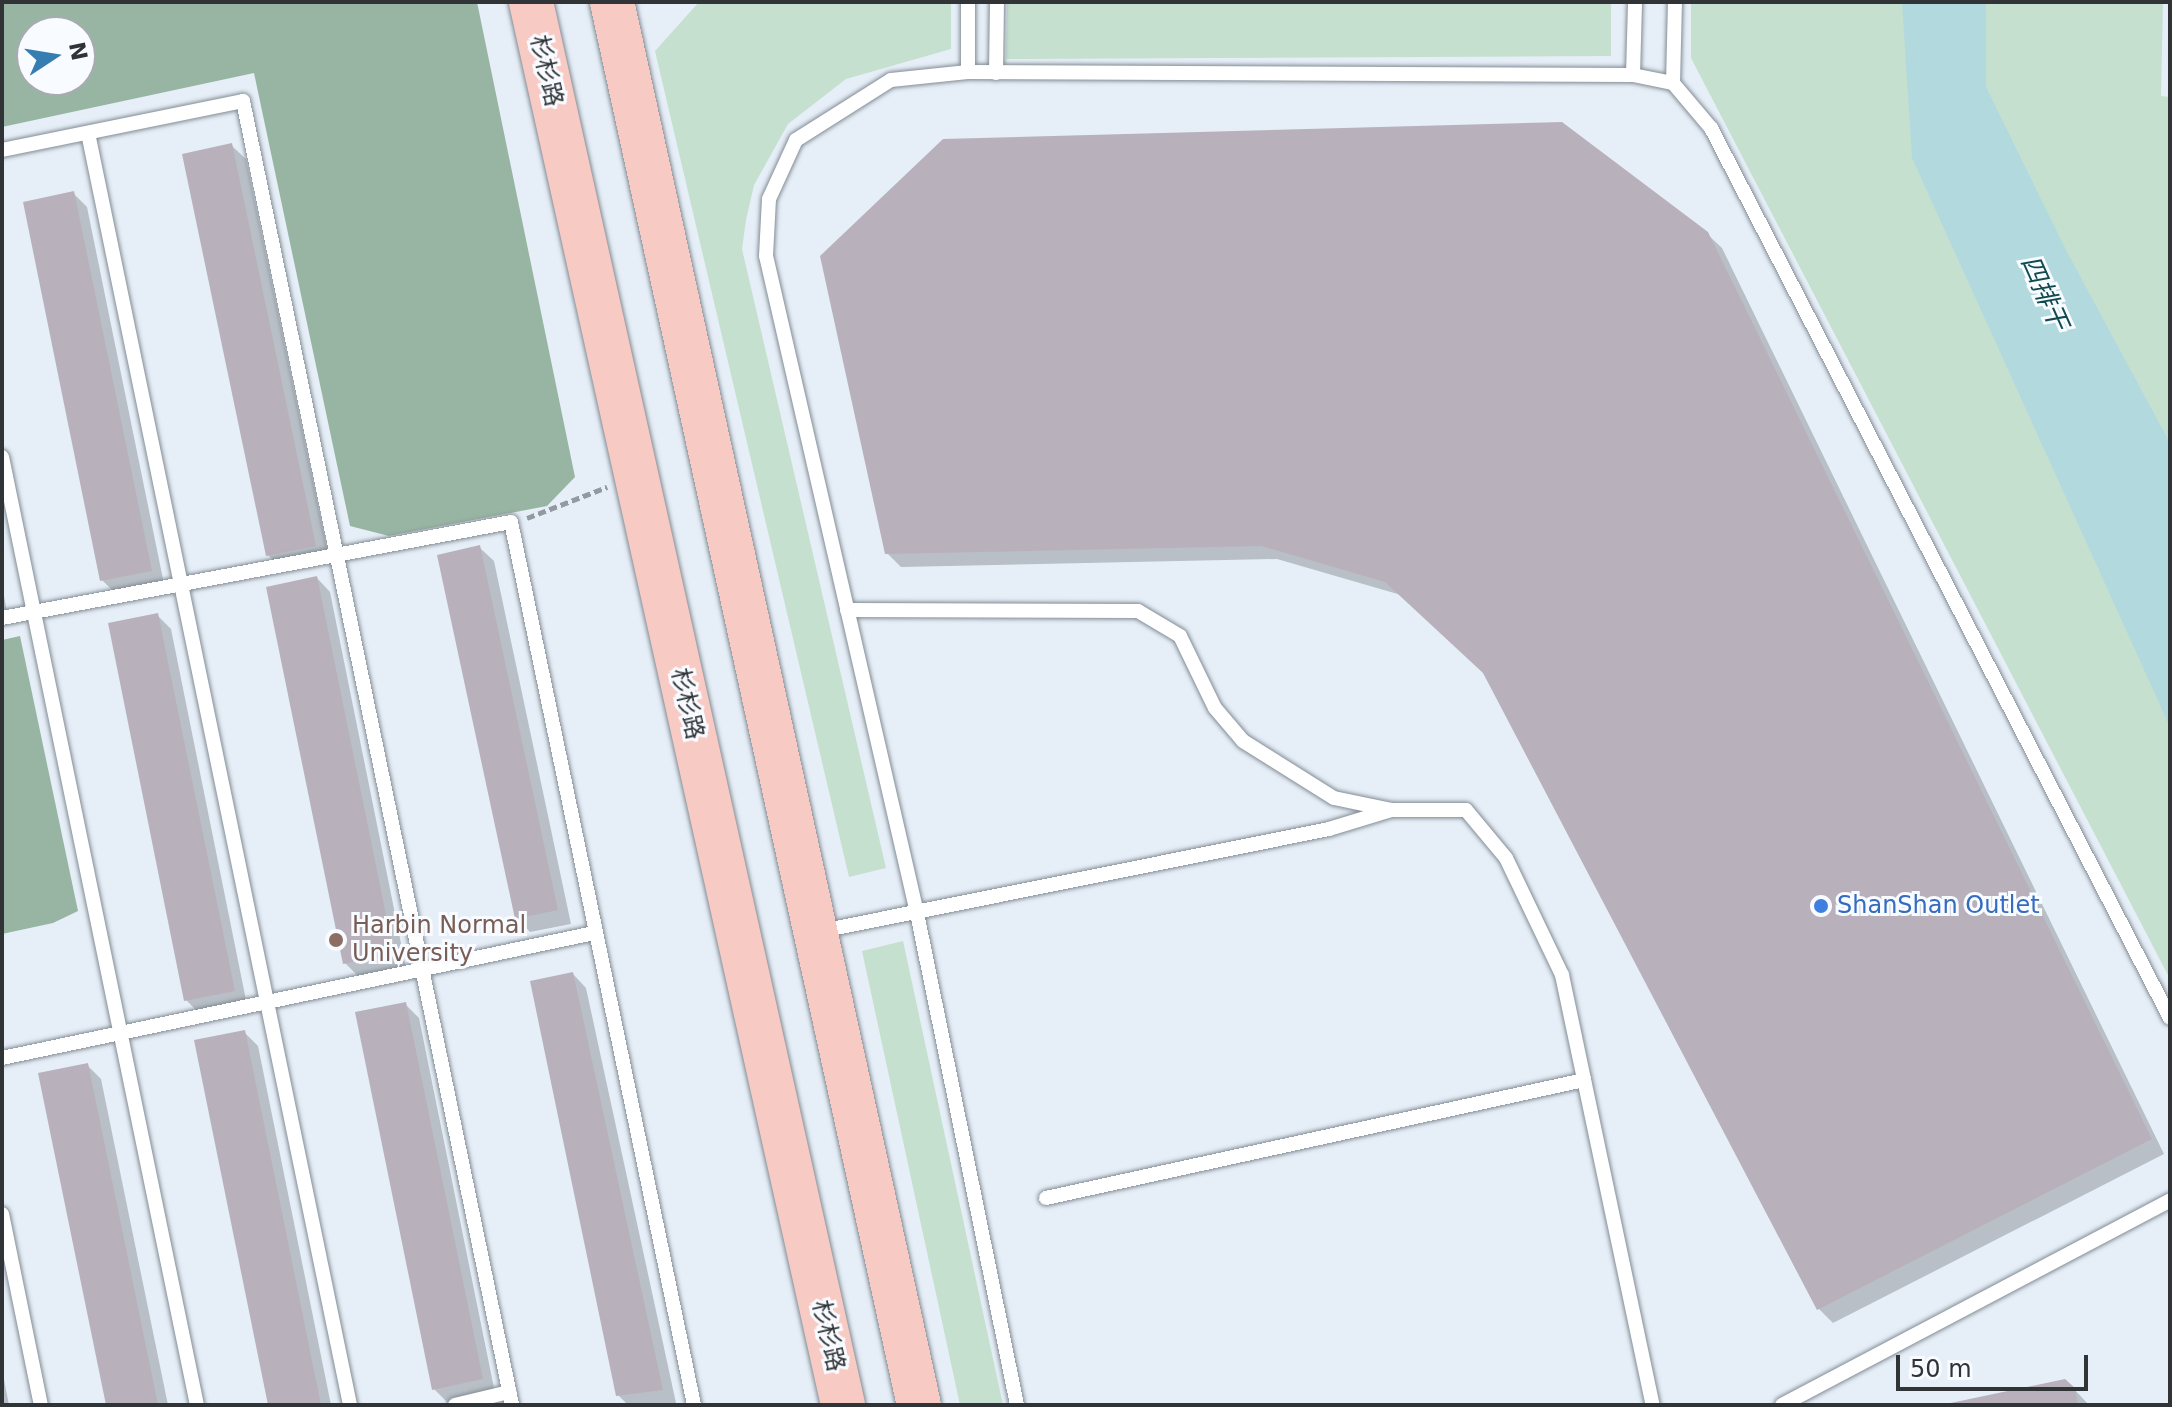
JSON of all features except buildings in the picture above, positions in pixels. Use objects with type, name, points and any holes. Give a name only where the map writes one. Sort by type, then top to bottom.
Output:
[{"type":"main road","name":"杉杉路","points":[[531,2],[843,1405]]},
{"type":"main road","points":[[612,2],[813,932],[919,1405]]},
{"type":"lane","points":[[968,2],[968,72]]},
{"type":"lane","points":[[996,73],[997,2]]},
{"type":"lane","points":[[1633,75],[1635,2]]},
{"type":"lane","points":[[1673,83],[1675,2]]},
{"type":"lane","points":[[1017,1405],[917,913],[766,256],[769,199],[796,140],[891,80],[968,72],[1633,75],[1673,83],[1711,128],[2170,1018]]},
{"type":"lane","points":[[2,150],[243,101],[511,1398],[455,1405]]},
{"type":"lane","points":[[88,133],[350,1405]]},
{"type":"lane","points":[[2,457],[197,1405]]},
{"type":"lane","points":[[2,618],[511,522],[694,1405]]},
{"type":"lane","points":[[847,610],[1138,611],[1180,636],[1215,708],[1243,741],[1334,798],[1391,810],[1466,810],[1506,858],[1562,975],[1653,1405]]},
{"type":"lane","points":[[813,932],[1329,829],[1391,810]]},
{"type":"lane","points":[[2,1058],[594,933]]},
{"type":"lane","points":[[1046,1198],[1584,1080]]},
{"type":"lane","points":[[1782,1405],[2170,1200]]},
{"type":"lane","points":[[2,1214],[41,1405]]},
{"type":"path","points":[[511,522],[552,512],[636,474]]},
{"type":"shaded area","points":[[2,2],[477,2],[575,477],[547,506],[389,536],[350,526],[254,73],[2,127]]},
{"type":"shaded area","points":[[699,2],[951,2],[951,49],[846,79],[788,124],[754,185],[742,249],[886,868],[849,877],[655,51]]},
{"type":"shaded area","points":[[1007,2],[1611,2],[1611,56],[1006,59]]},
{"type":"shaded area","points":[[1691,2],[2163,2],[2161,96],[2170,97],[2170,979],[1691,58]]},
{"type":"shaded area","points":[[20,636],[78,911],[53,923],[2,934],[2,640]]},
{"type":"shaded area","points":[[903,941],[1003,1405],[960,1405],[862,951]]},
{"type":"water","name":"四排干","points":[[1902,2],[1986,2],[1986,87],[2066,250],[2170,443],[2170,727],[1912,158]]},
{"type":"place","name":"ShanShan Outlet","points":[[1821,906]]},
{"type":"place","name":"Harbin Normal University","points":[[336,940]]}]
